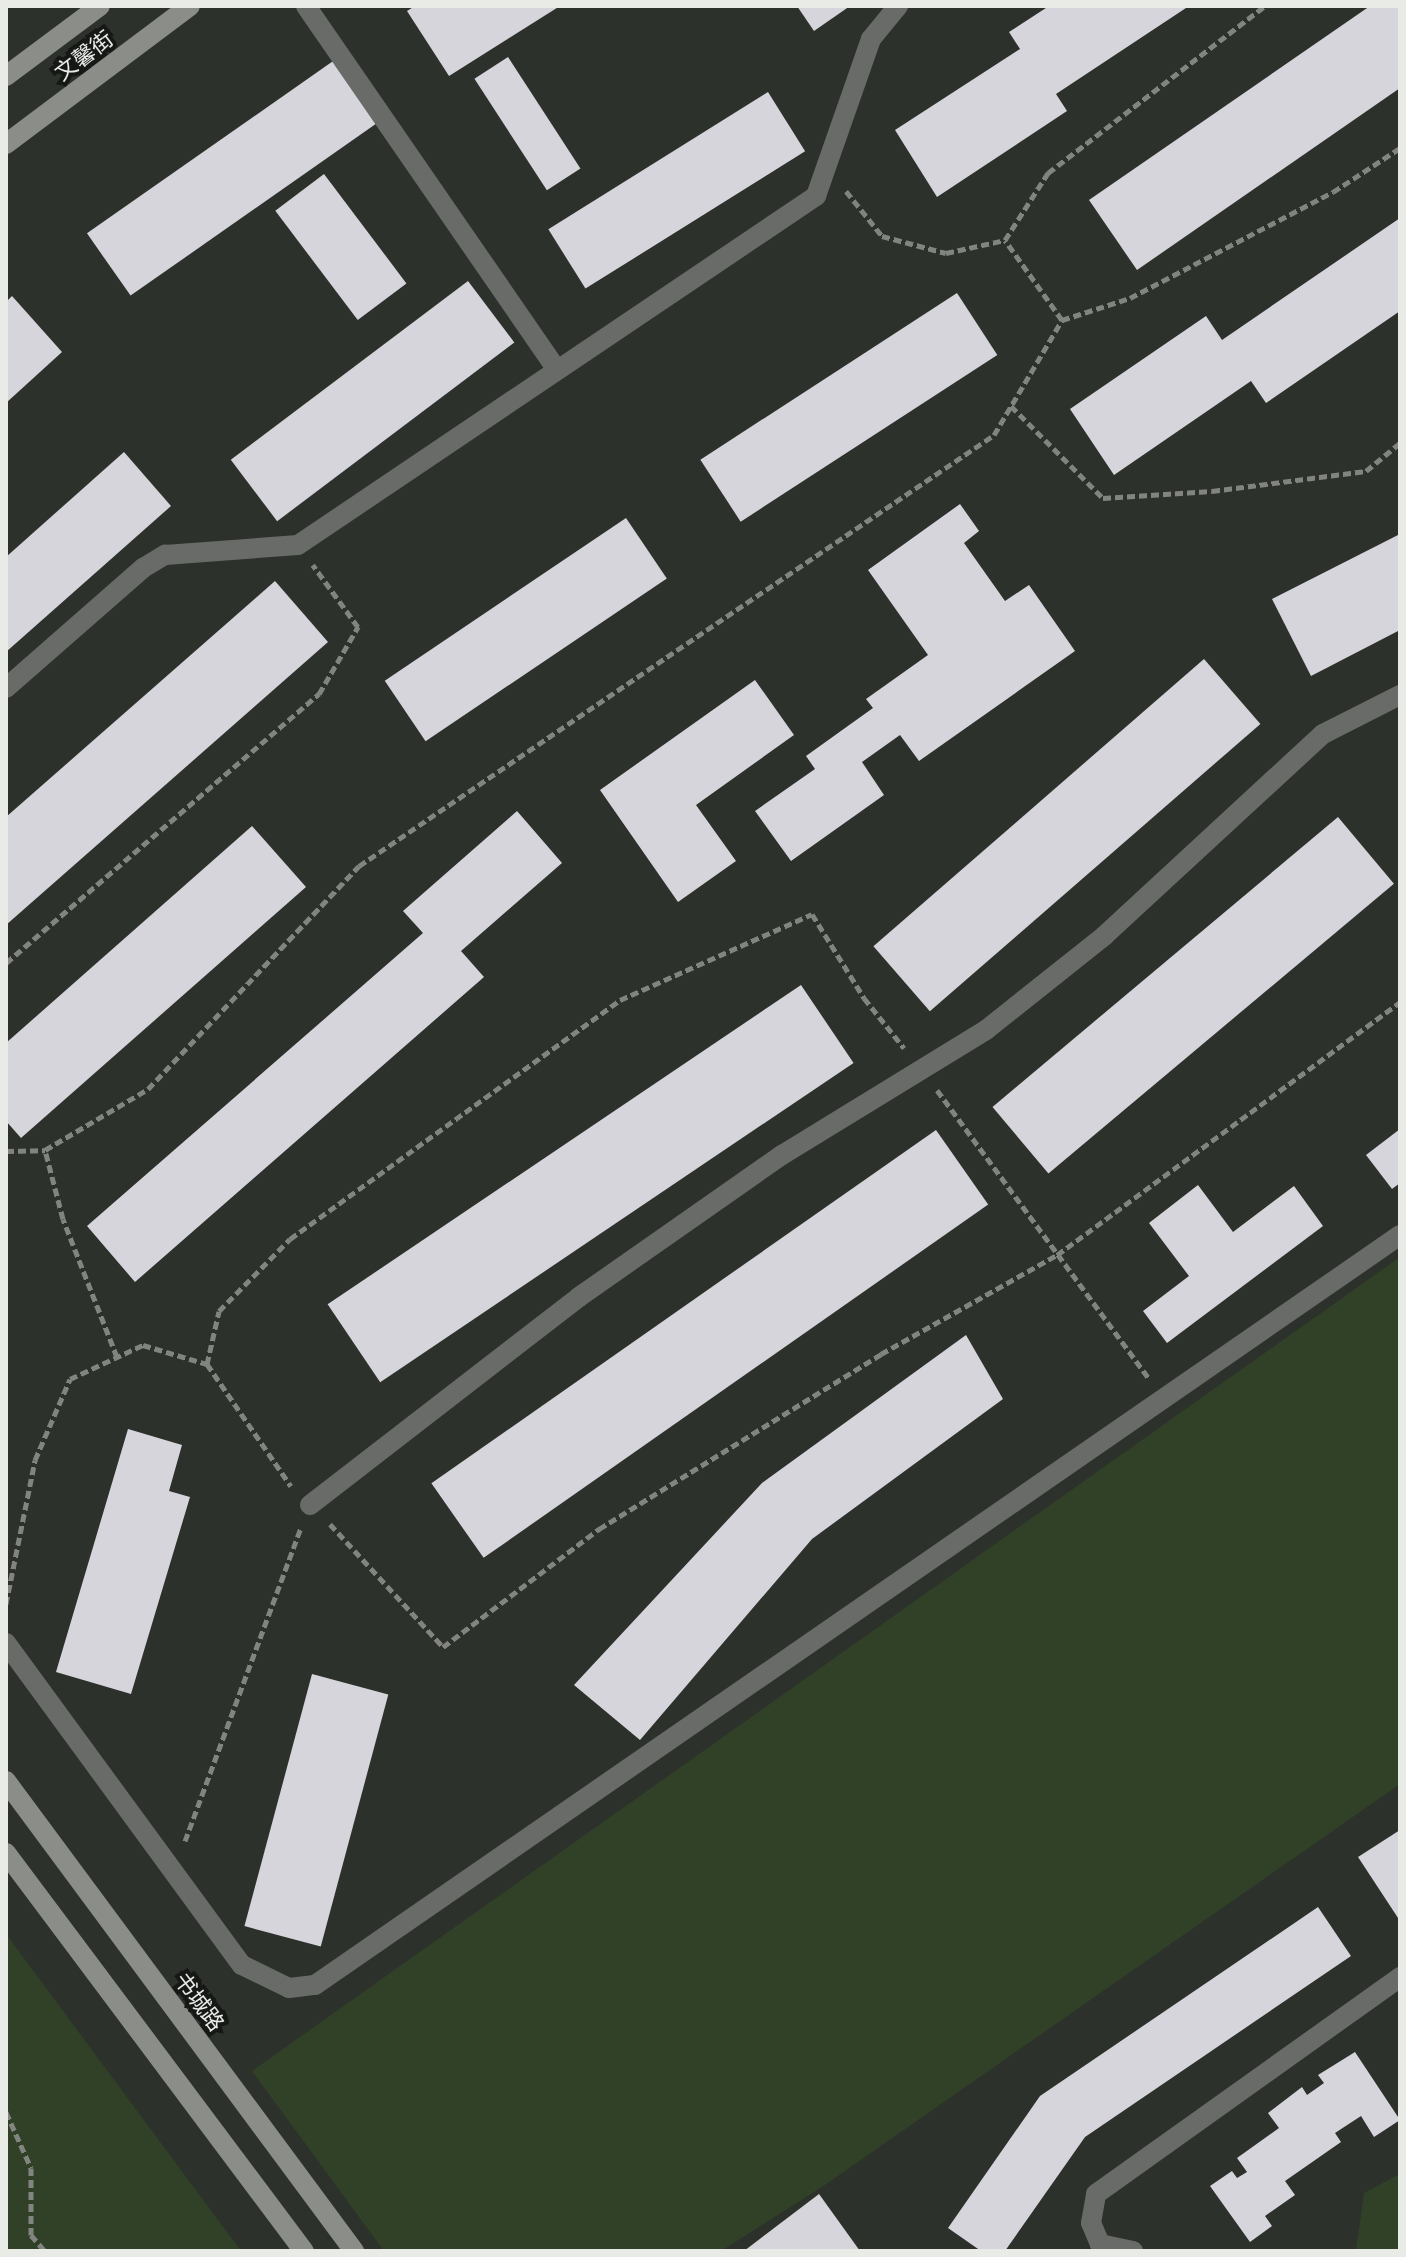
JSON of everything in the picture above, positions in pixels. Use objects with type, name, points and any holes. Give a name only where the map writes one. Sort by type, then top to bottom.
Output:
[{"type":"main road","name":"文馨街","points":[[6,76],[100,6]]},
{"type":"main road","name":"文馨街","points":[[6,144],[190,6]]},
{"type":"main road","name":"书城路","points":[[6,1781],[354,2251]]},
{"type":"main road","points":[[6,1853],[304,2251]]},
{"type":"street","points":[[306,6],[557,370]]},
{"type":"street","points":[[6,688],[143,568],[165,555],[298,545],[816,196],[829,170],[871,39],[898,6]]},
{"type":"street","points":[[310,1505],[579,1297],[782,1155],[923,1072],[986,1030],[1104,936],[1323,734],[1400,695]]},
{"type":"street","points":[[6,1643],[242,1965],[289,1988],[315,1985],[1400,1235]]},
{"type":"street","points":[[1133,2251],[1100,2244],[1091,2223],[1096,2194],[1400,1977]]},
{"type":"path","points":[[829,170],[882,236],[946,253],[1005,240],[1048,173],[1265,6]]},
{"type":"path","points":[[6,1151],[45,1150],[148,1089],[359,866],[994,435],[1062,320],[1130,298],[1333,192],[1400,148]]},
{"type":"path","points":[[1005,240],[1062,320]]},
{"type":"path","points":[[1011,406],[1103,498],[1212,491],[1366,471],[1400,443]]},
{"type":"path","points":[[6,963],[319,694],[358,627],[298,545]]},
{"type":"path","points":[[207,1364],[219,1311],[290,1239],[620,1000],[812,914],[864,998],[923,1072],[1164,1398]]},
{"type":"path","points":[[6,1604],[35,1460],[70,1379],[143,1345],[207,1364],[291,1486],[443,1647],[599,1529],[881,1354],[1057,1255],[1400,1002]]},
{"type":"path","points":[[45,1150],[63,1219],[117,1357]]},
{"type":"path","points":[[173,1872],[310,1505]]},
{"type":"path","points":[[6,2112],[31,2168],[31,2235],[45,2251]]},
{"type":"green space","points":[[1400,1257],[1400,1784],[822,2187],[721,2251],[384,2251],[252,2071]]},
{"type":"green space","points":[[6,1934],[241,2251],[6,2251]]},
{"type":"green space","points":[[1400,2174],[1400,2251],[1356,2251],[1364,2193]]},
{"type":"building","points":[[415,6],[560,6],[449,76],[407,11]]},
{"type":"building","points":[[797,6],[850,6],[814,31]]},
{"type":"building","points":[[1049,6],[1189,6],[1056,94],[1067,111],[937,197],[895,130],[1020,49],[1009,32]]},
{"type":"building","points":[[1370,6],[1400,6],[1400,88],[1137,270],[1089,200]]},
{"type":"building","points":[[508,57],[580,169],[547,190],[474,79]]},
{"type":"building","points":[[336,59],[380,121],[131,296],[87,233]]},
{"type":"building","points":[[768,92],[805,151],[585,289],[548,229]]},
{"type":"building","points":[[324,174],[406,283],[358,320],[275,211]]},
{"type":"building","points":[[1400,218],[1400,311],[1266,403],[1251,381],[1114,475],[1070,409],[1206,316],[1222,340]]},
{"type":"building","points":[[468,281],[514,342],[277,521],[231,460]]},
{"type":"building","points":[[957,293],[997,355],[741,522],[700,460]]},
{"type":"building","points":[[12,296],[62,352],[6,403],[6,302]]},
{"type":"building","points":[[124,452],[171,506],[6,652],[6,557]]},
{"type":"building","points":[[960,504],[979,531],[964,543],[1005,601],[1029,585],[1075,651],[919,761],[900,735],[862,762],[884,795],[791,861],[755,811],[815,769],[806,756],[873,708],[866,699],[928,655],[868,570]]},
{"type":"building","points":[[626,518],[667,579],[426,741],[385,681]]},
{"type":"building","points":[[1400,534],[1400,630],[1311,676],[1272,599]]},
{"type":"building","points":[[275,581],[328,642],[6,925],[6,817]]},
{"type":"building","points":[[1204,659],[1260,724],[930,1011],[873,946]]},
{"type":"building","points":[[755,680],[794,735],[696,805],[736,861],[678,902],[600,790]]},
{"type":"building","points":[[517,811],[562,863],[461,951],[484,977],[135,1282],[87,1226],[423,933],[403,911]]},
{"type":"building","points":[[1338,817],[1394,884],[1048,1174],[993,1107]]},
{"type":"building","points":[[252,826],[306,887],[21,1138],[6,1121],[6,1043]]},
{"type":"building","points":[[801,985],[854,1063],[380,1382],[328,1304]]},
{"type":"building","points":[[1400,1129],[1400,1183],[1392,1189],[1366,1155]]},
{"type":"building","points":[[936,1130],[988,1205],[484,1558],[431,1483]]},
{"type":"building","points":[[1198,1185],[1233,1232],[1294,1186],[1323,1226],[1167,1343],[1143,1311],[1189,1276],[1149,1223]]},
{"type":"building","points":[[966,1335],[1003,1399],[812,1539],[640,1740],[574,1685],[762,1483]]},
{"type":"building","points":[[128,1429],[182,1445],[169,1491],[190,1497],[131,1694],[56,1672]]},
{"type":"building","points":[[312,1674],[388,1694],[321,1947],[244,1926]]},
{"type":"building","points":[[1400,1830],[1400,1921],[1358,1857]]},
{"type":"building","points":[[1318,1907],[1351,1956],[1085,2137],[1005,2251],[981,2251],[948,2228],[1040,2096]]},
{"type":"building","points":[[1355,2052],[1400,2120],[1374,2137],[1361,2116],[1335,2133],[1341,2142],[1285,2181],[1295,2195],[1265,2216],[1272,2226],[1250,2242],[1210,2186],[1232,2171],[1237,2178],[1247,2172],[1237,2158],[1279,2128],[1268,2113],[1302,2087],[1307,2095],[1324,2083],[1318,2075]]},
{"type":"building","points":[[819,2194],[860,2251],[744,2251]]}]
